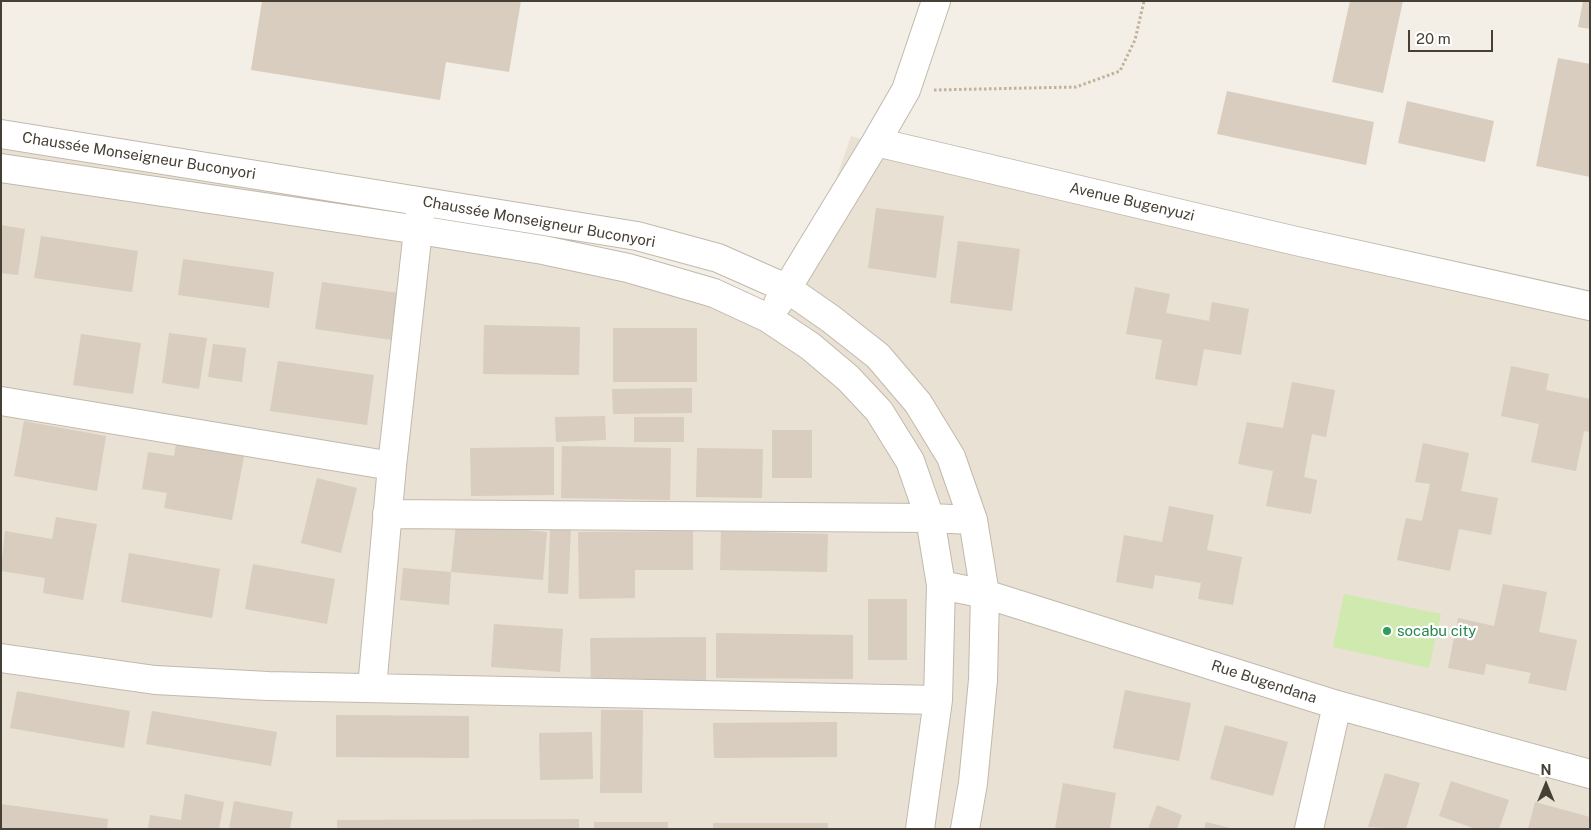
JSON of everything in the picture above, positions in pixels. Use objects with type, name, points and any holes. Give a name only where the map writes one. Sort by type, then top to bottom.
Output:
[{"type":"street","points":[[768,318],[788,288],[906,90],[936,1]]},
{"type":"street","name":"Chaussée Monseigneur Buconyori","points":[[1,134],[637,236],[718,258],[788,288],[878,356],[918,403],[950,457],[973,520],[985,594],[983,680],[973,783],[965,829]]},
{"type":"street","name":"Avenue Bugenyuzi","points":[[876,142],[1277,236],[1590,306]]},
{"type":"street","name":"Chaussée Monseigneur Buconyori","points":[[1,168],[419,230],[543,250],[628,268],[714,293],[768,318],[810,346],[848,378],[879,411],[910,461],[930,518],[941,586],[938,700],[920,829]]},
{"type":"street","points":[[372,688],[392,466],[419,230],[420,202]]},
{"type":"street","points":[[1,401],[392,466]]},
{"type":"street","points":[[388,514],[930,518],[973,520]]},
{"type":"street","name":"Rue Bugendana","points":[[941,586],[985,594],[1337,705],[1590,774]]},
{"type":"street","points":[[1,658],[155,680],[268,686],[938,700]]},
{"type":"street","points":[[1309,829],[1337,705]]},
{"type":"path","points":[[906,90],[1076,87],[1120,71],[1135,40],[1144,1]]},
{"type":"shaded area","points":[[851,136],[1074,203],[1590,296],[1590,829],[1,829],[1,144],[499,225],[765,301],[823,217]]},
{"type":"green space","name":"socabu city","points":[[1344,594],[1441,614],[1429,668],[1333,647]]},
{"type":"building","points":[[262,1],[521,1],[509,72],[446,62],[440,100],[251,70]]},
{"type":"building","points":[[1350,1],[1403,1],[1383,93],[1332,82]]},
{"type":"building","points":[[1583,1],[1590,1],[1590,29],[1578,27]]},
{"type":"building","points":[[1558,58],[1590,64],[1590,177],[1536,166]]},
{"type":"building","points":[[1227,91],[1374,122],[1366,165],[1217,134]]},
{"type":"building","points":[[1407,101],[1494,121],[1485,162],[1398,143]]},
{"type":"building","points":[[876,208],[944,216],[936,278],[868,268]]},
{"type":"building","points":[[1,225],[25,229],[18,275],[1,273]]},
{"type":"building","points":[[41,236],[138,251],[132,292],[34,278]]},
{"type":"building","points":[[958,241],[1020,249],[1012,311],[950,303]]},
{"type":"building","points":[[183,259],[274,272],[269,308],[178,295]]},
{"type":"building","points":[[322,282],[399,293],[392,340],[315,329]]},
{"type":"building","points":[[1135,287],[1170,294],[1166,313],[1209,321],[1212,302],[1249,309],[1241,355],[1204,349],[1197,386],[1155,379],[1162,340],[1126,334]]},
{"type":"building","points":[[484,325],[580,327],[579,375],[483,374]]},
{"type":"building","points":[[613,328],[697,328],[697,382],[613,382]]},
{"type":"building","points":[[169,333],[207,338],[199,389],[162,383]]},
{"type":"building","points":[[81,334],[141,343],[133,394],[73,385]]},
{"type":"building","points":[[213,344],[246,348],[242,382],[208,377]]},
{"type":"building","points":[[278,361],[374,375],[367,425],[270,411]]},
{"type":"building","points":[[1511,366],[1549,374],[1546,390],[1590,399],[1590,432],[1584,431],[1576,471],[1531,462],[1539,424],[1501,416]]},
{"type":"building","points":[[1292,382],[1335,390],[1326,437],[1312,434],[1304,477],[1317,480],[1311,514],[1266,506],[1273,471],[1238,464],[1247,422],[1283,428]]},
{"type":"building","points":[[692,388],[692,413],[613,414],[612,389]]},
{"type":"building","points":[[605,416],[606,440],[556,442],[555,417]]},
{"type":"building","points":[[634,417],[684,417],[684,442],[634,442]]},
{"type":"building","points":[[24,421],[106,436],[97,491],[14,476]]},
{"type":"building","points":[[772,430],[812,430],[812,478],[772,478]]},
{"type":"building","points":[[1423,443],[1469,453],[1461,491],[1498,498],[1491,535],[1459,529],[1450,571],[1397,560],[1406,518],[1422,521],[1430,484],[1415,482]]},
{"type":"building","points":[[176,444],[244,456],[232,520],[164,508],[167,493],[142,489],[148,452],[174,456]]},
{"type":"building","points":[[562,446],[671,448],[670,500],[561,498]]},
{"type":"building","points":[[554,447],[554,495],[471,496],[470,448]]},
{"type":"building","points":[[697,448],[763,449],[762,498],[696,497]]},
{"type":"building","points":[[317,478],[357,488],[341,553],[301,543]]},
{"type":"building","points":[[1169,506],[1214,515],[1207,550],[1242,557],[1233,605],[1198,599],[1201,583],[1155,575],[1153,589],[1116,582],[1124,535],[1162,542]]},
{"type":"building","points":[[56,517],[97,524],[83,600],[43,593],[45,578],[1,571],[5,531],[52,539]]},
{"type":"building","points":[[456,524],[547,532],[543,580],[451,572]]},
{"type":"building","points":[[550,527],[571,528],[568,594],[548,593]]},
{"type":"building","points":[[693,531],[693,570],[635,570],[635,598],[579,599],[578,532]]},
{"type":"building","points":[[721,531],[828,534],[827,572],[720,570]]},
{"type":"building","points":[[129,553],[220,569],[212,618],[121,602]]},
{"type":"building","points":[[253,564],[335,579],[327,624],[245,609]]},
{"type":"building","points":[[403,568],[451,572],[449,605],[400,600]]},
{"type":"building","points":[[1503,584],[1547,592],[1539,632],[1577,640],[1566,691],[1528,683],[1531,673],[1486,664],[1484,675],[1448,668],[1458,618],[1494,626]]},
{"type":"building","points":[[868,599],[907,599],[907,660],[868,660]]},
{"type":"building","points":[[494,624],[563,629],[560,672],[491,667]]},
{"type":"building","points":[[716,633],[853,635],[853,679],[716,678]]},
{"type":"building","points":[[706,637],[706,681],[591,682],[590,638]]},
{"type":"building","points":[[1125,690],[1191,703],[1179,761],[1113,748]]},
{"type":"building","points":[[17,691],[130,711],[124,748],[10,728]]},
{"type":"building","points":[[601,710],[643,710],[642,793],[600,793]]},
{"type":"building","points":[[152,711],[277,732],[271,766],[146,744]]},
{"type":"building","points":[[336,715],[469,716],[469,758],[336,757]]},
{"type":"building","points":[[837,722],[837,757],[714,758],[713,723]]},
{"type":"building","points":[[1225,725],[1288,742],[1273,796],[1210,779]]},
{"type":"building","points":[[592,732],[593,779],[540,780],[539,733]]},
{"type":"building","points":[[1385,773],[1420,783],[1406,829],[1368,827]]},
{"type":"building","points":[[1451,781],[1509,800],[1499,829],[1476,829],[1439,816]]},
{"type":"building","points":[[1063,783],[1116,793],[1110,829],[1055,829]]},
{"type":"building","points":[[185,794],[224,802],[219,829],[148,829],[150,815],[181,820]]},
{"type":"building","points":[[234,801],[293,812],[290,829],[229,829]]},
{"type":"building","points":[[1535,802],[1590,817],[1590,829],[1528,829]]},
{"type":"building","points":[[1,804],[108,819],[107,829],[1,829]]},
{"type":"building","points":[[1157,805],[1182,815],[1177,829],[1148,829]]},
{"type":"building","points":[[579,819],[579,829],[337,829],[337,820]]},
{"type":"building","points":[[594,822],[668,822],[668,829],[594,829]]},
{"type":"building","points":[[1206,822],[1230,828],[1230,829],[1204,829]]},
{"type":"building","points":[[713,823],[828,823],[828,829],[713,829]]},
{"type":"place","name":"socabu city","points":[[1387,631]]}]
